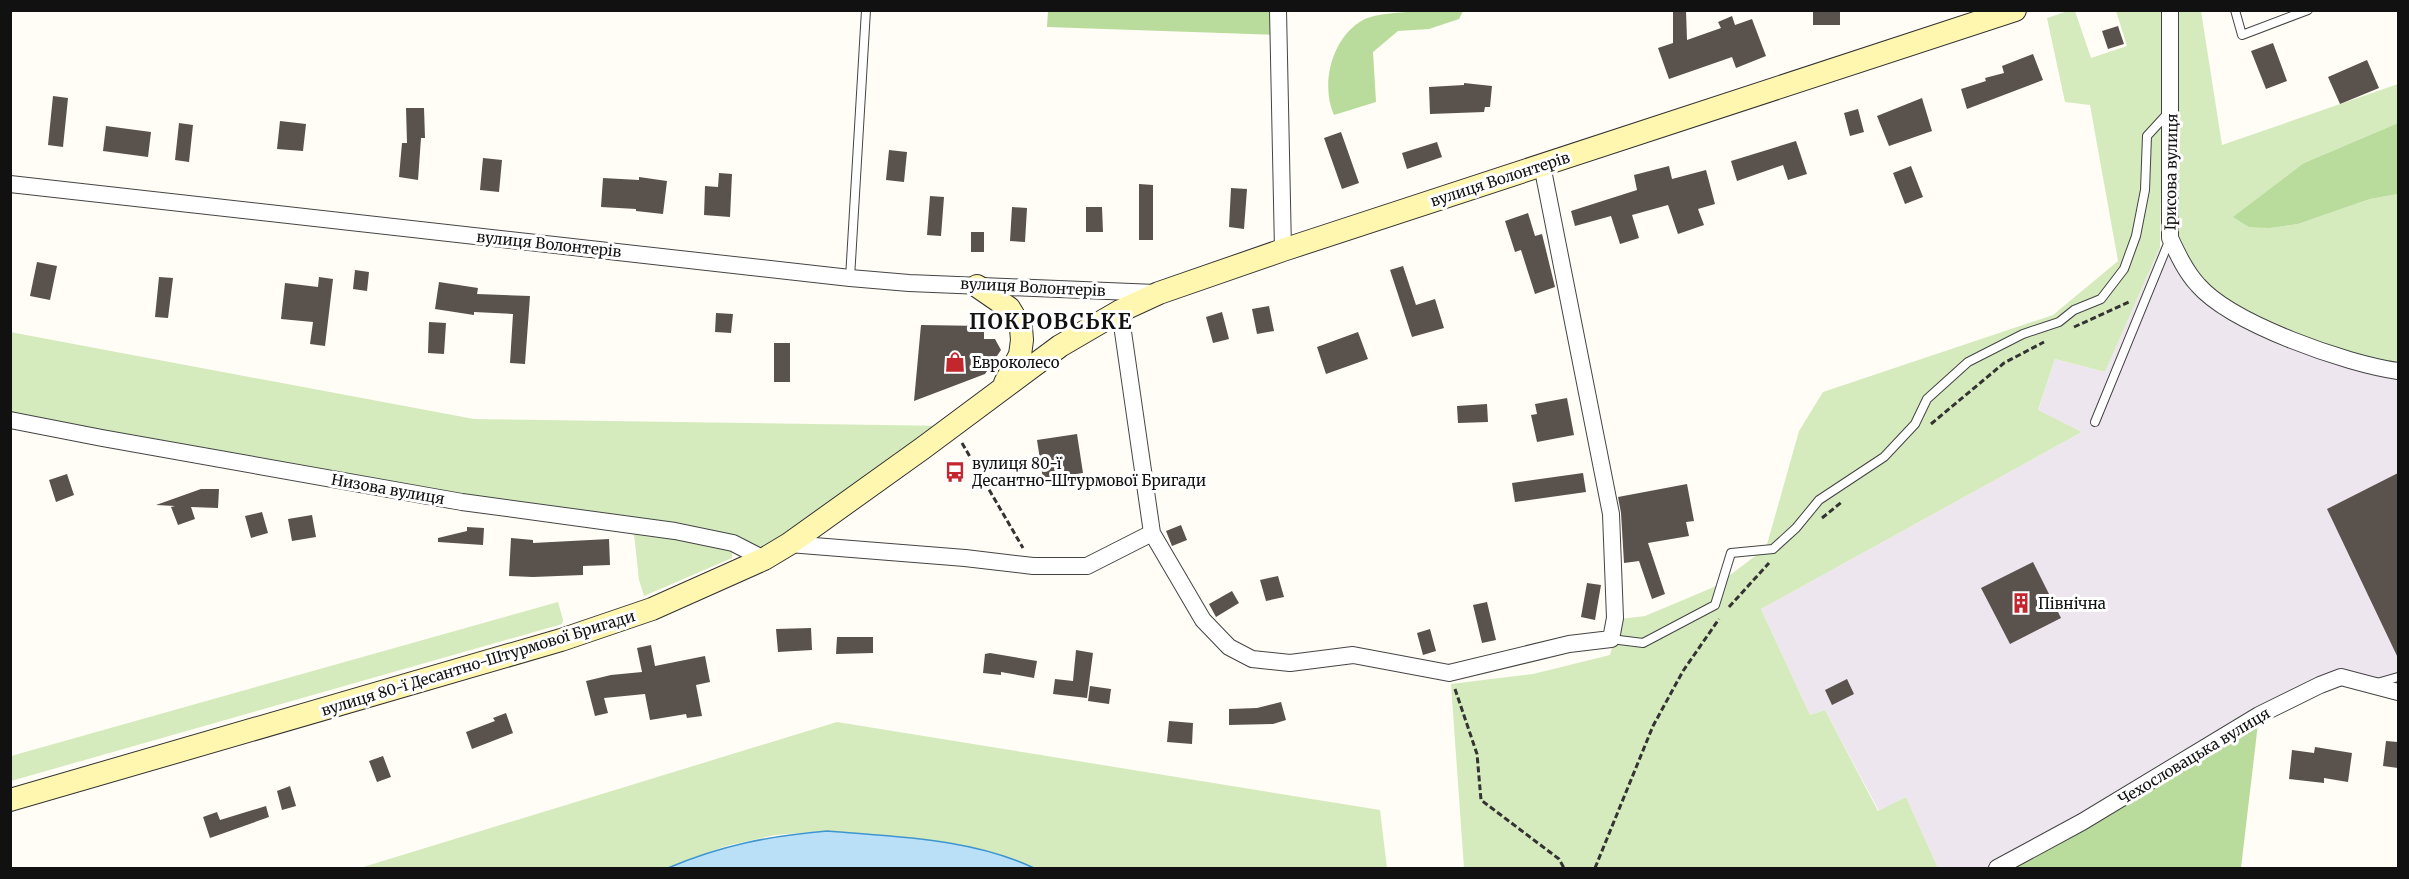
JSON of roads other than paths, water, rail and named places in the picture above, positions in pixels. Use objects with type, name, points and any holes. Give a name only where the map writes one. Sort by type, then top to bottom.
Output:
[{"type":"street","points":[[1278,10],[1283,250]]},
{"type":"street","name":"вулиця Волонтерів","points":[[10,184],[850,278],[977,286],[1159,293],[1283,250],[2015,10]]},
{"type":"street","name":"Ірисова вулиця","points":[[2170,10],[2170,238],[2186,270],[2199,286],[2223,306],[2285,336],[2337,357],[2398,371]]},
{"type":"street","points":[[1120,310],[1152,532],[1203,620],[1229,647],[1252,658],[1290,663],[1353,655],[1449,674],[1569,644],[1611,639],[1615,618],[1611,514],[1542,165]]},
{"type":"street","points":[[977,286],[1009,308],[1021,328],[1020,355],[1000,391]]},
{"type":"street","name":"вулиця 80-ї Десантно-Штурмової Бригади","points":[[10,800],[561,640],[652,609],[764,559],[789,544],[1060,345],[1120,310],[1159,293]]},
{"type":"street","name":"Низова вулиця","points":[[10,420],[462,502],[675,531],[733,543],[764,559]]},
{"type":"street","points":[[789,544],[965,558],[1033,566],[1087,566],[1152,532]]},
{"type":"street","name":"Чехословацька вулиця","points":[[1997,868],[2082,822],[2259,716],[2320,685],[2341,677],[2398,692]]},
{"type":"lane","points":[[850,278],[866,10]]},
{"type":"lane","points":[[2235,10],[2242,35],[2308,10]]},
{"type":"lane","points":[[1611,639],[1642,643],[1716,605],[1731,553],[1773,549],[1796,528],[1819,500],[1884,457],[1915,424],[1927,399],[1968,362],[2023,334],[2059,322],[2074,310],[2101,299],[2124,268],[2136,236],[2145,190],[2147,136],[2171,109]]},
{"type":"lane","points":[[2095,422],[2170,238]]},
{"type":"lane","points":[[2371,685],[2398,677]]},
{"type":"water","points":[[827,831],[933,840],[985,850],[1034,868],[668,868],[707,853],[746,843]]},
{"type":"place","name":"Евроколесо","points":[[955,362]]},
{"type":"place","name":"вулиця 80-ї Десантно-Штурмової Бригади","points":[[955,472]]},
{"type":"place","name":"Північна","points":[[2021,603]]},
{"type":"district","name":"ПОКРОВСЬКЕ","points":[[1051,321]]}]
